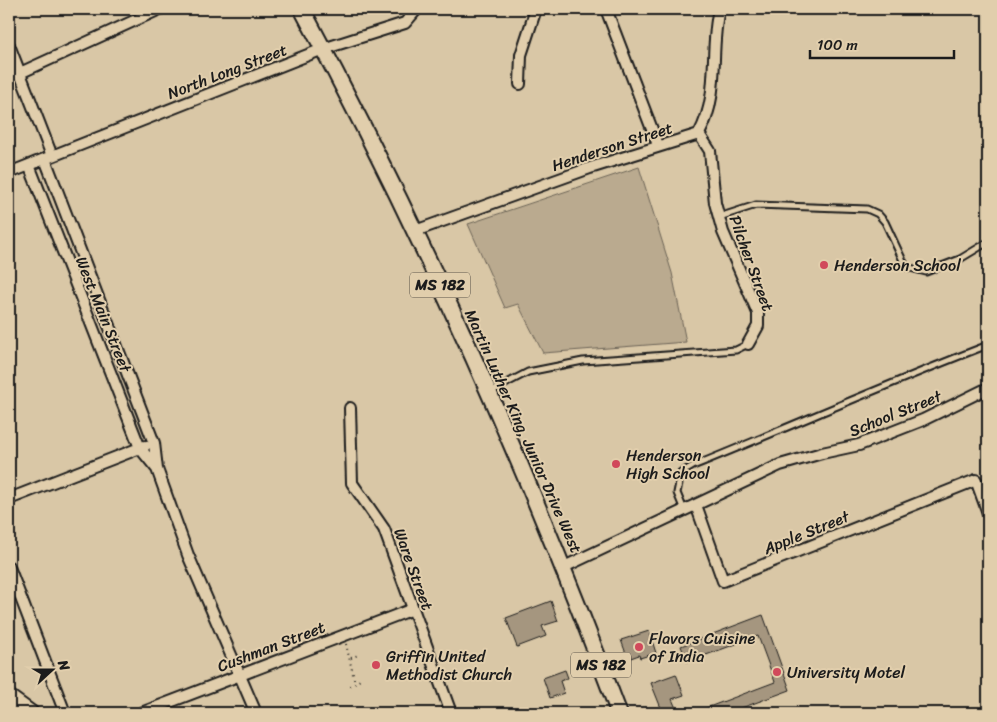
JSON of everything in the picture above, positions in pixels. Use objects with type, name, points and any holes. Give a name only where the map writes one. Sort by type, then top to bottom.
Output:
[{"type":"main road","name":"Martin Luther King, Junior Drive West","points":[[302,9],[415,231],[490,392],[564,567],[619,713]]},
{"type":"street","points":[[130,9],[134,19]]},
{"type":"street","points":[[9,78],[134,19],[160,9]]},
{"type":"street","name":"North Long Street","points":[[9,173],[323,49],[405,23],[417,9]]},
{"type":"street","points":[[520,84],[522,55],[536,9]]},
{"type":"street","points":[[606,9],[658,145]]},
{"type":"street","name":"Henderson Street","points":[[415,231],[492,202],[658,145],[699,134],[707,119],[712,100],[715,25],[719,9]]},
{"type":"street","name":"West Main Street","points":[[9,45],[48,157],[154,443],[156,470]]},
{"type":"street","name":"Pilcher Street","points":[[699,134],[710,151],[715,203],[723,232],[758,314],[758,326],[748,344]]},
{"type":"street","name":"West Main Street","points":[[29,165],[140,448],[156,470],[188,554],[256,713]]},
{"type":"street","name":"School Street","points":[[696,505],[780,465],[822,452],[859,445],[924,420],[988,388]]},
{"type":"street","name":"Ware Street","points":[[350,408],[352,483],[384,529],[451,713]]},
{"type":"street","points":[[9,499],[154,443]]},
{"type":"street","name":"Apple Street","points":[[696,505],[723,581],[976,480],[988,513]]},
{"type":"street","points":[[564,567],[696,505]]},
{"type":"street","points":[[9,567],[65,713]]},
{"type":"street","name":"Cushman Street","points":[[142,713],[239,674],[412,609]]},
{"type":"street","points":[[9,698],[31,713]]},
{"type":"lane","points":[[719,217],[756,205],[867,209],[878,214],[885,222],[906,267],[926,272],[960,259],[988,242]]},
{"type":"lane","points":[[490,392],[528,372],[583,361],[736,350],[748,344]]},
{"type":"lane","points":[[684,511],[677,492],[680,473],[837,408],[906,377],[988,345]]},
{"type":"path","points":[[342,635],[351,658],[355,683]]},
{"type":"path","points":[[351,658],[358,654]]},
{"type":"path","points":[[350,686],[362,680]]},
{"type":"shaded area","points":[[639,167],[672,273],[686,342],[543,353],[518,304],[505,308],[468,224]]},
{"type":"building","points":[[551,601],[558,621],[542,626],[546,636],[517,647],[506,618]]},
{"type":"building","name":"University Motel","points":[[763,615],[790,690],[728,713],[693,713],[775,682],[758,636],[687,662],[681,646]]},
{"type":"building","name":"Flavors Cuisine of India","points":[[649,631],[656,653],[640,658],[639,655],[628,659],[621,640]]},
{"type":"building","points":[[565,670],[568,678],[560,681],[564,693],[550,698],[543,678]]},
{"type":"building","points":[[676,674],[684,695],[672,699],[678,713],[663,713],[651,683]]},
{"type":"place","name":"Henderson School","points":[[824,265]]},
{"type":"place","name":"Henderson High School","points":[[616,464]]},
{"type":"place","name":"Flavors Cuisine of India","points":[[639,647]]},
{"type":"place","name":"Griffin United Methodist Church","points":[[376,665]]},
{"type":"place","name":"University Motel","points":[[777,672]]}]
